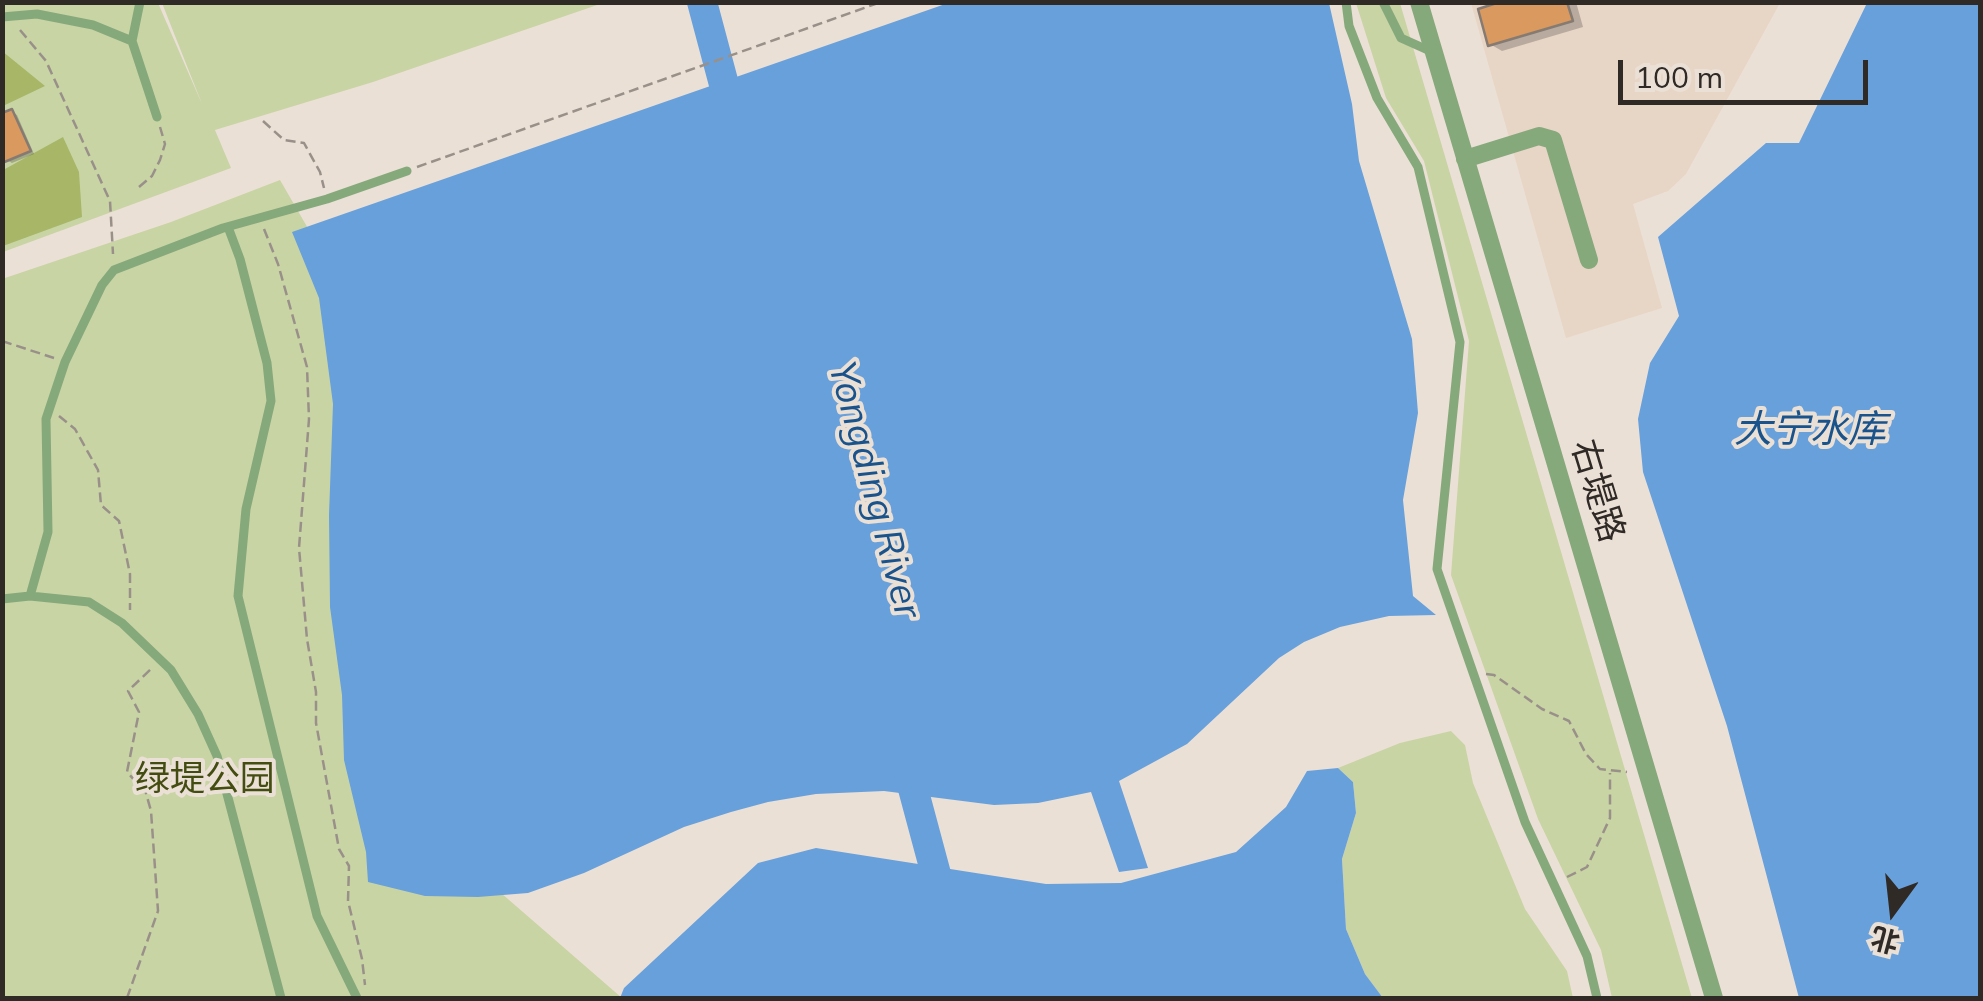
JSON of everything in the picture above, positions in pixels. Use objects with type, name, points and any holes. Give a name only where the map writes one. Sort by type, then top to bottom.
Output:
[{"type":"street","name":"右堤路","points":[[1418,2],[1714,998]]},
{"type":"street","points":[[1465,159],[1539,136],[1553,140],[1589,260]]},
{"type":"lane","points":[[140,2],[132,42],[157,117]]},
{"type":"lane","points":[[1346,2],[1348,26],[1377,98],[1418,167],[1460,342],[1437,569],[1525,822],[1587,956],[1597,998]]},
{"type":"lane","points":[[1383,2],[1401,38],[1434,53]]},
{"type":"lane","points":[[6,17],[36,14],[93,25],[132,42]]},
{"type":"lane","points":[[30,596],[48,532],[46,418],[65,362],[102,285],[114,270],[228,227],[327,200],[406,170]]},
{"type":"lane","points":[[228,227],[268,362],[270,401],[246,509],[238,596],[317,916],[359,998]]},
{"type":"lane","points":[[2,599],[30,596],[88,602],[131,631],[171,670],[198,714],[217,756],[281,998]]},
{"type":"path","points":[[406,170],[881,2]]},
{"type":"path","points":[[6,17],[46,62],[110,201],[114,270]]},
{"type":"path","points":[[139,187],[152,176],[164,144],[157,117]]},
{"type":"path","points":[[263,121],[284,140],[304,143],[320,172],[327,200]]},
{"type":"path","points":[[259,218],[278,264],[307,367],[309,419],[300,548],[304,602],[316,692],[316,724],[339,849],[349,866],[348,901],[366,984],[359,998]]},
{"type":"path","points":[[2,341],[65,362]]},
{"type":"path","points":[[50,409],[75,429],[98,470],[101,505],[119,521],[130,574],[131,631]]},
{"type":"path","points":[[127,998],[158,911],[152,811],[146,793],[127,772],[140,712],[128,691],[151,668],[163,662]]},
{"type":"path","points":[[1475,672],[1494,675],[1512,691],[1568,721],[1586,754],[1600,769],[1623,773],[1646,768]]},
{"type":"path","points":[[1554,883],[1587,867],[1610,818],[1610,771]]},
{"type":"shaded area","points":[[1471,3],[1780,3],[1686,174],[1668,191],[1633,204],[1662,308],[1566,338]]},
{"type":"green space","points":[[3,3],[158,3],[202,104],[162,3],[603,3],[373,82],[215,130],[231,168],[3,252]]},
{"type":"green space","points":[[1356,3],[1400,3],[1692,998],[1612,998],[1601,950],[1538,819],[1451,575],[1469,341],[1424,161],[1386,98]]},
{"type":"green space","points":[[2,51],[45,86],[2,106]]},
{"type":"green space","points":[[63,137],[79,172],[82,217],[3,246],[3,166],[5,169]]},
{"type":"green space","name":"绿堤公园","points":[[280,180],[390,370],[410,814],[622,998],[3,998],[2,279]]},
{"type":"green space","points":[[1451,731],[1465,745],[1473,783],[1525,909],[1567,971],[1573,998],[1383,998],[1365,974],[1346,929],[1342,859],[1356,813],[1353,782],[1338,768],[1400,743]]},
{"type":"water","points":[[951,2],[1329,3],[1352,104],[1359,161],[1412,339],[1418,413],[1403,500],[1413,596],[1436,615],[1389,616],[1340,627],[1304,642],[1279,658],[1187,744],[1119,781],[1148,868],[1119,872],[1091,792],[1038,803],[994,805],[884,791],[816,794],[731,812],[684,827],[584,873],[528,893],[425,896],[368,882],[366,852],[344,760],[342,695],[330,607],[333,404],[319,298],[292,232]]},
{"type":"water","name":"大宁水库","points":[[1867,3],[1980,3],[1980,998],[1799,998],[1727,726],[1643,472],[1638,419],[1650,363],[1679,316],[1658,237],[1766,143],[1799,143]]},
{"type":"water","points":[[1338,768],[1353,782],[1356,813],[1342,859],[1346,929],[1365,974],[1383,998],[620,998],[624,988],[758,863],[816,848],[1046,884],[1121,883],[1236,852],[1286,807],[1307,771]]},
{"type":"building","points":[[1500,2],[1567,2],[1573,21],[1488,46],[1478,9]]},
{"type":"building","points":[[12,109],[31,151],[2,163],[2,113]]},
{"type":"waterway","name":"Yongding River","points":[[702,2],[734,122]]},
{"type":"waterway","name":"Yongding River","points":[[904,755],[944,904]]}]
